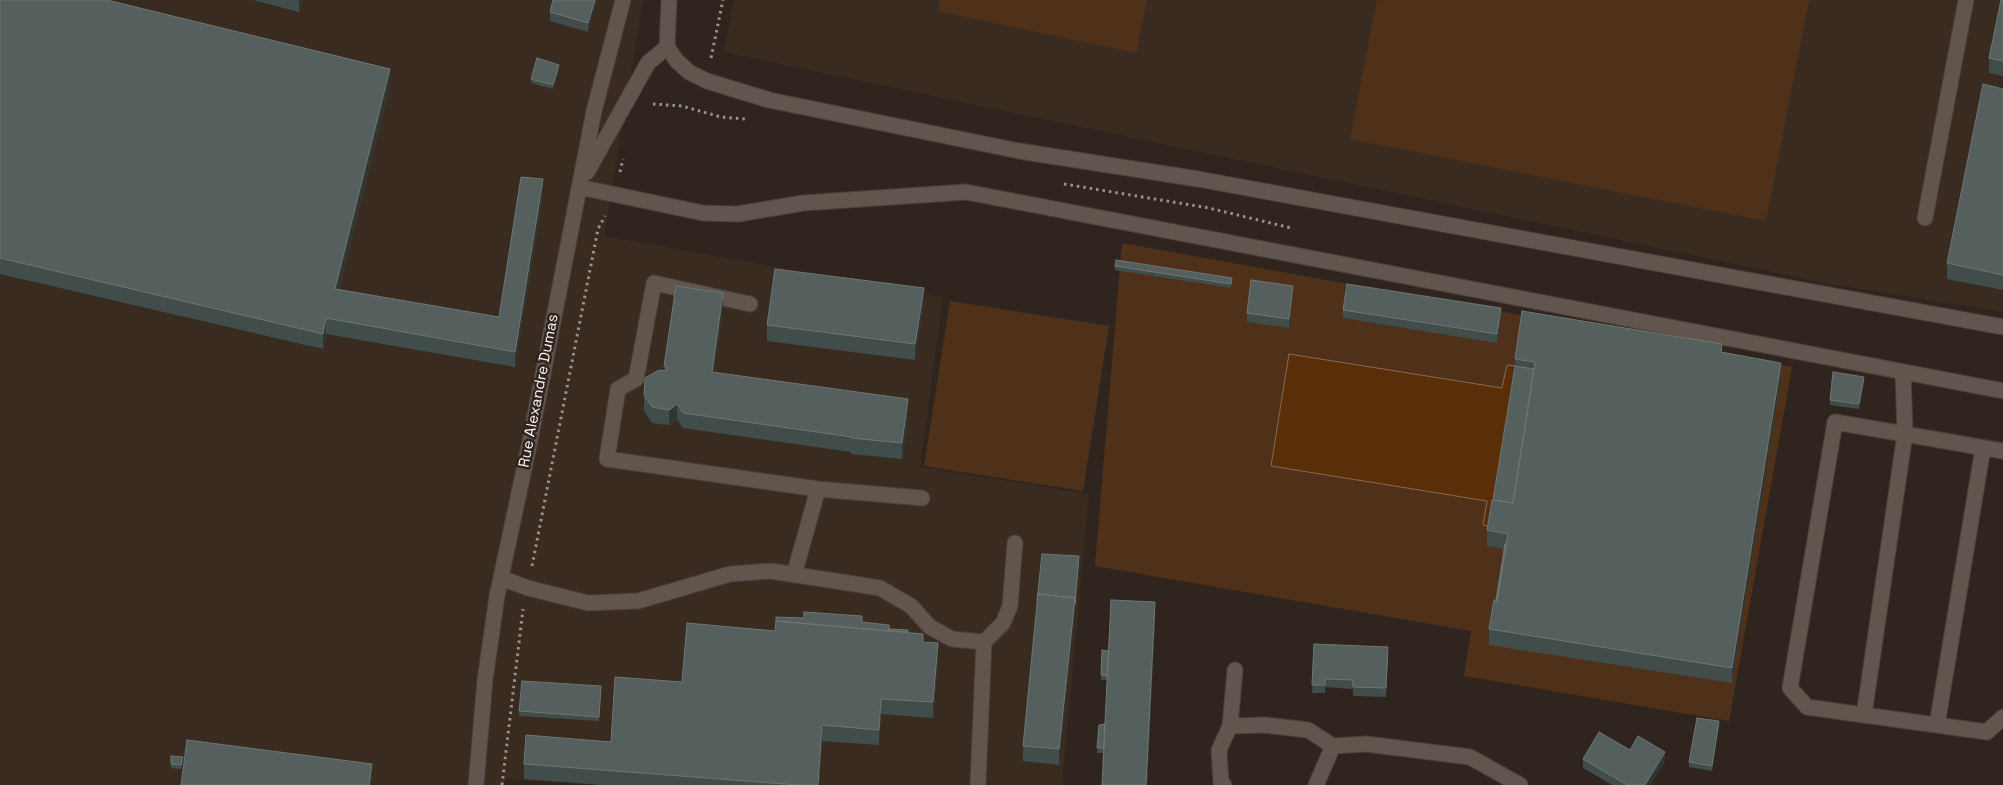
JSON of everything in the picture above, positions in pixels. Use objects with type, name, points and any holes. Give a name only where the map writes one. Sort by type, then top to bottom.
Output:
[{"type":"street","name":"Rue Alexandre Dumas","points":[[476,785],[485,680],[501,578],[529,446],[579,187],[604,71],[623,0]]},
{"type":"street","points":[[669,0],[667,47],[683,66],[707,81],[769,100],[1019,151],[1198,179],[2003,327]]},
{"type":"street","points":[[1925,218],[1966,0]]},
{"type":"street","points":[[667,47],[648,63],[579,187],[703,213],[738,214],[803,204],[966,192],[2003,391]]},
{"type":"street","points":[[750,304],[654,283],[636,379],[618,389],[607,459],[818,489],[922,498]]},
{"type":"street","points":[[1864,715],[1905,434],[1902,372]]},
{"type":"street","points":[[2003,451],[1834,422],[1790,688],[1807,707],[1987,732],[2003,717]]},
{"type":"street","points":[[1937,725],[1983,448]]},
{"type":"street","points":[[794,575],[818,489]]},
{"type":"street","points":[[978,783],[984,642],[1003,623],[1010,606],[1015,543]]},
{"type":"street","points":[[501,578],[528,588],[588,603],[638,601],[730,574],[771,571],[880,588],[911,606],[930,628],[952,639],[984,642]]},
{"type":"street","points":[[1224,785],[1221,783],[1218,750],[1230,726],[1236,670]]},
{"type":"street","points":[[1230,726],[1265,725],[1308,730],[1333,746],[1366,744],[1470,757],[1520,785]]},
{"type":"street","points":[[1316,785],[1333,746]]},
{"type":"path","points":[[712,53],[723,0]]},
{"type":"path","points":[[648,106],[655,104],[682,106],[721,117],[754,121]]},
{"type":"path","points":[[502,785],[521,621],[598,229],[616,194],[624,157]]},
{"type":"path","points":[[1061,184],[1209,208],[1298,230]]},
{"type":"shaded area","points":[[0,0],[643,0],[604,236],[943,297],[920,467],[1089,494],[1062,785],[602,785],[506,779],[505,785],[0,785]]},
{"type":"shaded area","points":[[734,0],[2003,0],[2003,312],[1831,284],[724,52]]},
{"type":"shaded area","points":[[940,0],[1147,0],[1136,53],[938,11]]},
{"type":"shaded area","points":[[1377,0],[1809,0],[1766,221],[1350,139]]},
{"type":"shaded area","points":[[1122,243],[1792,367],[1729,721],[1464,676],[1471,631],[1095,566]]},
{"type":"shaded area","points":[[950,301],[1109,326],[1083,491],[924,466]]},
{"type":"shaded area","points":[[1289,354],[1502,388],[1507,365],[1517,366],[1491,527],[1483,525],[1487,501],[1271,466]]},
{"type":"building","points":[[0,0],[107,0],[390,69],[335,289],[499,317],[521,177],[543,179],[515,352],[326,318],[323,334],[0,258]]},
{"type":"building","points":[[553,0],[595,0],[588,23],[550,12]]},
{"type":"building","points":[[2001,0],[2003,0],[2003,61],[1989,58]]},
{"type":"building","points":[[537,58],[559,65],[553,85],[531,79]]},
{"type":"building","points":[[1983,84],[2003,89],[2003,275],[1947,263]]},
{"type":"building","points":[[1116,260],[1232,278],[1231,284],[1115,266]]},
{"type":"building","points":[[775,269],[924,288],[915,344],[767,325]]},
{"type":"building","points":[[1251,280],[1293,286],[1289,319],[1247,313]]},
{"type":"building","points":[[1347,284],[1501,308],[1497,334],[1343,310]]},
{"type":"building","points":[[676,286],[723,293],[712,372],[908,399],[902,443],[851,438],[683,413],[677,404],[669,410],[652,407],[644,395],[645,378],[659,370],[666,371],[667,366],[664,366]]},
{"type":"building","points":[[1522,311],[1722,344],[1721,352],[1781,363],[1732,668],[1489,629],[1494,600],[1497,601],[1508,534],[1487,530],[1492,500],[1513,503],[1535,362],[1515,359]]},
{"type":"building","points":[[1515,366],[1534,369],[1513,503],[1493,500]]},
{"type":"building","points":[[1833,372],[1864,377],[1859,404],[1830,400]]},
{"type":"building","points":[[1506,545],[1497,601],[1496,600]]},
{"type":"building","points":[[1042,554],[1079,556],[1075,604],[1075,598],[1038,594],[1037,601]]},
{"type":"building","points":[[1038,594],[1075,598],[1059,749],[1023,746]]},
{"type":"building","points":[[1111,600],[1155,602],[1146,785],[1102,785]]},
{"type":"building","points":[[804,612],[862,616],[862,622],[889,625],[889,631],[776,621],[776,617],[804,618]]},
{"type":"building","points":[[776,621],[923,634],[923,642],[938,643],[933,702],[881,699],[879,730],[822,725],[818,785],[524,764],[526,735],[611,742],[615,677],[682,682],[687,623],[775,631]]},
{"type":"building","points":[[889,629],[908,630],[908,632],[889,631]]},
{"type":"building","points":[[1314,644],[1388,647],[1386,688],[1353,687],[1353,680],[1325,679],[1325,685],[1312,685]]},
{"type":"building","points":[[1102,650],[1109,651],[1107,676],[1101,675]]},
{"type":"building","points":[[522,681],[601,686],[599,717],[519,711]]},
{"type":"building","points":[[1697,718],[1719,721],[1712,766],[1689,762]]},
{"type":"building","points":[[1105,724],[1104,748],[1097,748],[1099,725]]},
{"type":"building","points":[[1599,732],[1630,750],[1638,736],[1665,752],[1645,785],[1627,785],[1583,759]]},
{"type":"building","points":[[187,740],[372,764],[369,785],[181,785]]},
{"type":"building","points":[[171,756],[183,757],[181,765],[171,764]]}]
